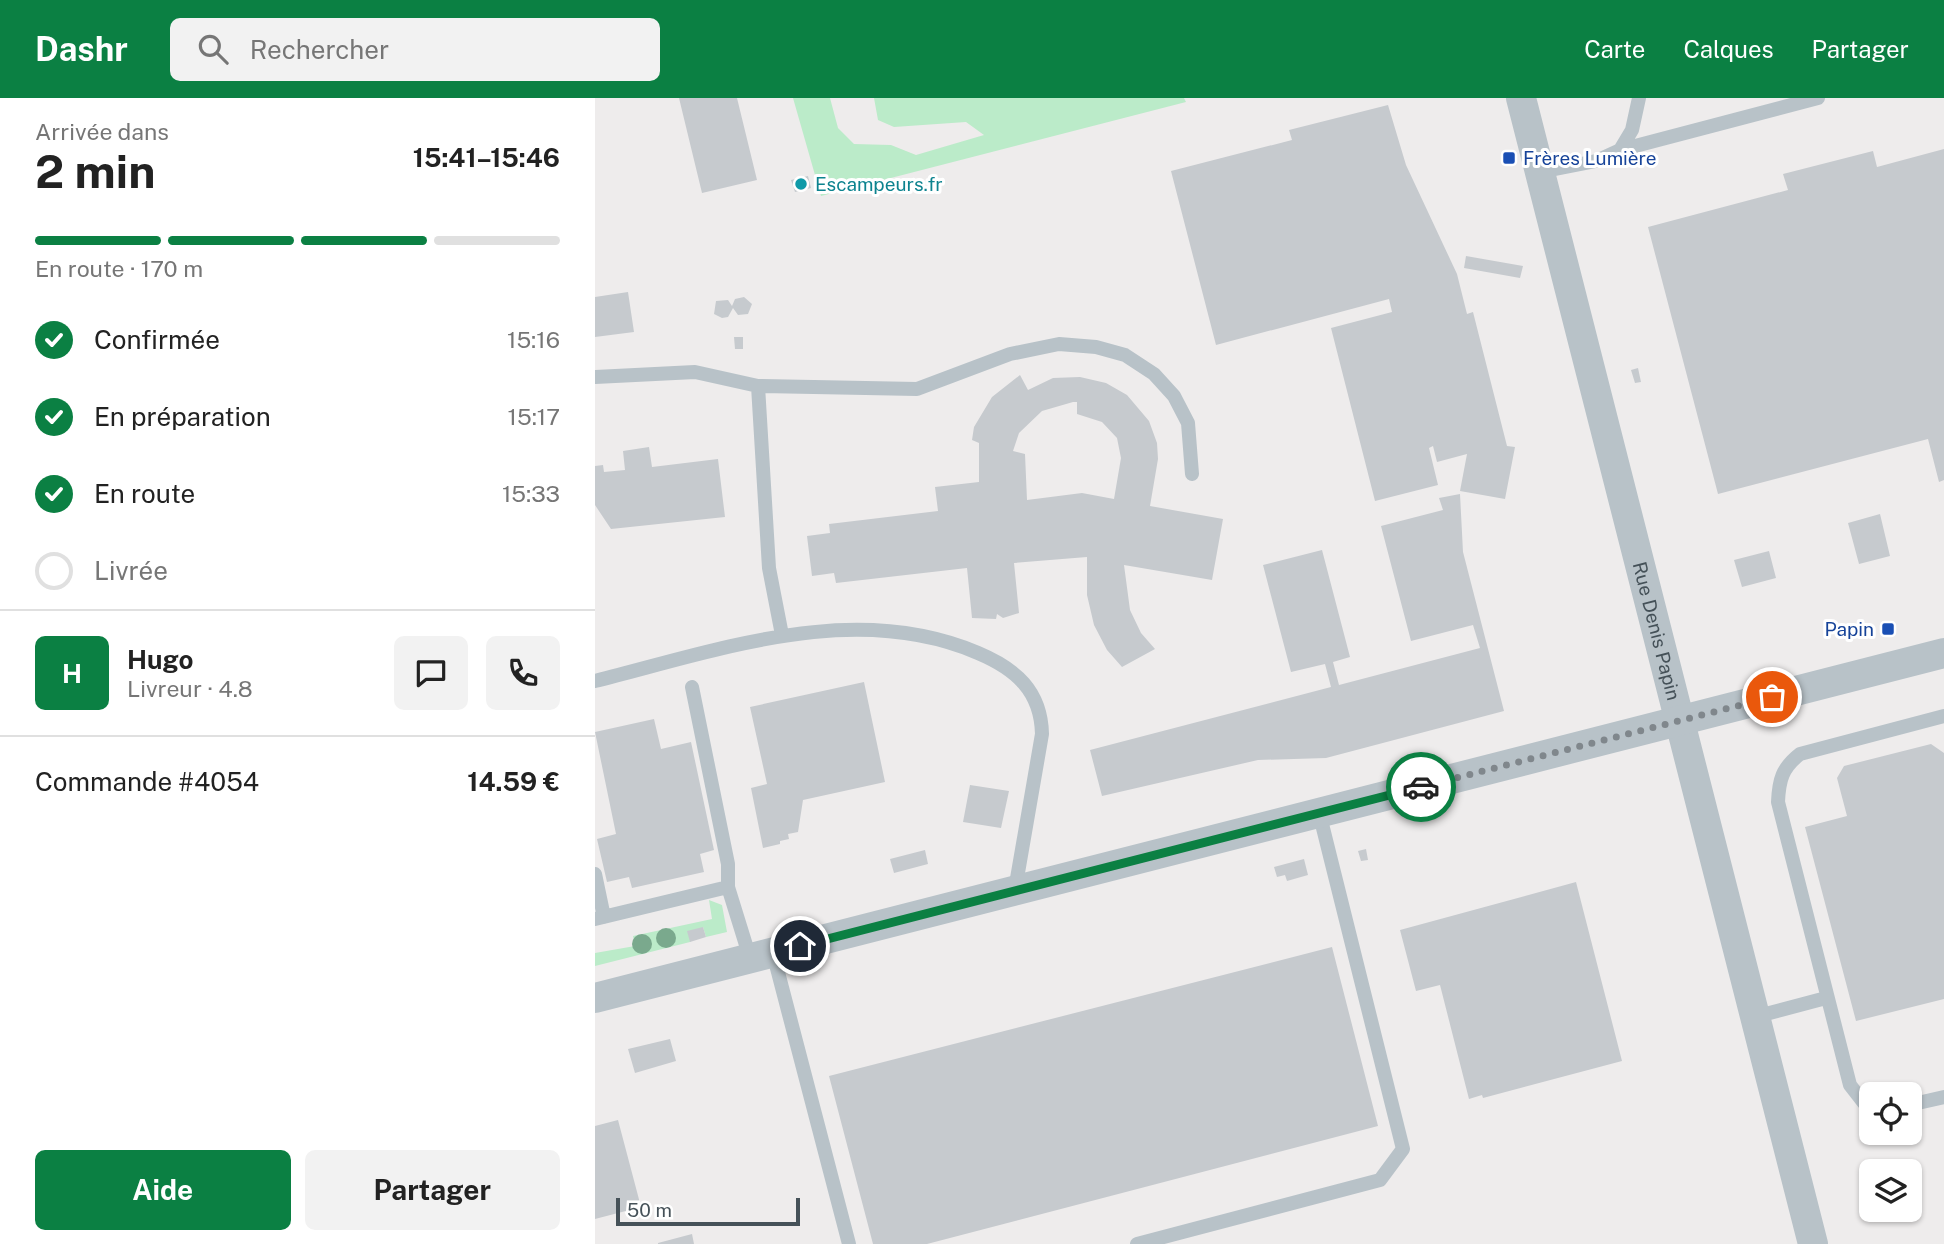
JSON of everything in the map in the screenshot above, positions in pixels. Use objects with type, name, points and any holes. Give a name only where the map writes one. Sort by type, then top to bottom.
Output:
[{"type":"street","name":"Rue Denis Papin","points":[[1521,98],[1758,1016],[1813,1244]]},
{"type":"street","points":[[595,998],[1944,653]]},
{"type":"lane","points":[[1620,150],[1632,130],[1639,98]]},
{"type":"lane","points":[[1540,172],[1596,161],[1620,150],[1818,98]]},
{"type":"lane","points":[[595,377],[695,372],[758,386],[917,389],[1010,354],[1059,344],[1096,347],[1125,355],[1154,374],[1174,396],[1188,423],[1192,474]]},
{"type":"lane","points":[[758,386],[769,568],[782,635]]},
{"type":"lane","points":[[595,681],[782,635],[885,629],[947,640],[994,660],[1019,676],[1034,695],[1042,713],[1042,734],[1015,890]]},
{"type":"lane","points":[[692,687],[728,864],[727,887],[762,956],[849,1244]]},
{"type":"lane","points":[[1859,1097],[1850,1085],[1826,998],[1778,802],[1779,780],[1788,763],[1800,754],[1944,716]]},
{"type":"lane","points":[[1137,1244],[1380,1180],[1402,1149],[1319,812]]},
{"type":"lane","points":[[595,874],[600,918],[727,887]]},
{"type":"lane","points":[[1758,1016],[1826,998]]},
{"type":"lane","points":[[1922,1102],[1944,1097]]},
{"type":"green space","points":[[793,98],[830,98],[838,128],[854,144],[891,145],[916,155],[984,135],[966,122],[894,127],[878,120],[874,98],[1184,98],[1186,102],[821,196]]},
{"type":"green space","points":[[709,900],[722,905],[727,932],[706,937],[703,927],[690,942],[595,966],[595,953],[635,946],[633,936],[712,919]]},
{"type":"building","points":[[679,98],[737,98],[757,180],[702,193]]},
{"type":"building","points":[[1388,105],[1406,165],[1457,274],[1467,314],[1473,312],[1507,446],[1515,447],[1505,499],[1460,491],[1467,454],[1437,462],[1433,446],[1429,448],[1438,485],[1375,501],[1331,328],[1392,312],[1389,299],[1216,345],[1171,171],[1292,140],[1289,130]]},
{"type":"building","points":[[1944,149],[1944,480],[1939,482],[1928,439],[1718,494],[1648,227],[1788,190],[1783,174],[1873,151],[1877,167]]},
{"type":"building","name":"Escampeurs.fr","points":[[808,176],[811,188],[795,192],[791,180]]},
{"type":"building","points":[[1466,256],[1523,266],[1520,278],[1464,268]]},
{"type":"building","points":[[628,292],[634,332],[595,337],[595,297]]},
{"type":"building","points":[[744,297],[752,304],[748,314],[738,315],[733,308],[728,317],[722,318],[714,314],[716,301],[728,300],[732,306],[735,299]]},
{"type":"building","points":[[734,337],[743,337],[743,349],[735,349]]},
{"type":"building","points":[[1638,368],[1641,382],[1635,383],[1631,370]]},
{"type":"building","points":[[1020,375],[1028,390],[1053,378],[1080,377],[1106,383],[1127,395],[1149,421],[1157,443],[1158,459],[1150,506],[1223,519],[1212,580],[1124,565],[1130,610],[1141,633],[1155,649],[1122,667],[1107,650],[1094,625],[1087,595],[1087,557],[1014,563],[1019,613],[1003,618],[997,614],[996,619],[972,618],[967,568],[836,583],[834,573],[812,576],[807,536],[830,533],[829,524],[938,511],[935,487],[979,482],[979,443],[972,440],[974,427],[992,397]],"holes":[[[1077,402],[1077,414],[1102,422],[1117,438],[1121,458],[1114,499],[1082,493],[1027,500],[1025,454],[1013,451],[1019,433],[1042,411]]]},
{"type":"building","points":[[649,447],[652,467],[718,459],[725,517],[611,529],[595,505],[595,466],[603,465],[604,472],[625,470],[623,451]]},
{"type":"building","points":[[1460,494],[1463,552],[1504,711],[1326,758],[1258,760],[1102,796],[1090,750],[1331,687],[1325,664],[1291,672],[1263,565],[1322,550],[1350,657],[1333,662],[1339,685],[1480,648],[1473,625],[1411,641],[1381,526],[1443,510],[1439,498]]},
{"type":"building","points":[[1880,514],[1890,556],[1859,564],[1848,523]]},
{"type":"building","points":[[1769,551],[1776,578],[1742,587],[1734,560]]},
{"type":"building","points":[[864,682],[885,782],[803,800],[798,832],[788,834],[789,839],[780,841],[780,844],[763,848],[751,788],[767,784],[750,707]]},
{"type":"building","points":[[654,719],[661,749],[691,742],[714,850],[700,854],[704,872],[632,888],[629,877],[607,882],[597,839],[616,834],[595,732]]},
{"type":"building","points":[[1931,744],[1944,753],[1944,999],[1856,1021],[1805,827],[1847,816],[1837,778],[1844,766]]},
{"type":"building","points":[[970,785],[1009,791],[1001,828],[963,822]]},
{"type":"building","points":[[1366,849],[1368,860],[1361,861],[1358,851]]},
{"type":"building","points":[[925,850],[928,864],[894,873],[890,859]]},
{"type":"building","points":[[1304,859],[1308,875],[1287,881],[1285,875],[1277,877],[1274,867]]},
{"type":"building","points":[[1576,882],[1622,1061],[1483,1098],[1482,1095],[1469,1099],[1440,985],[1416,991],[1400,930]]},
{"type":"building","points":[[703,927],[706,937],[690,942],[687,931]]},
{"type":"building","points":[[1332,947],[1378,1126],[927,1244],[873,1244],[829,1076]]},
{"type":"building","points":[[670,1039],[676,1061],[635,1073],[628,1049]]},
{"type":"building","points":[[618,1120],[641,1207],[595,1219],[595,1126]]},
{"type":"building","points":[[692,1234],[694,1244],[658,1244],[658,1243]]},
{"type":"way so far","points":[[1421,787],[1772,697]]},
{"type":"place","name":"Frères Lumière","points":[[1509,158]]},
{"type":"place","name":"Escampeurs.fr","points":[[801,184]]},
{"type":"place","name":"Papin","points":[[1888,629]]},
{"type":"route","points":[[800,946],[1421,787]]}]
